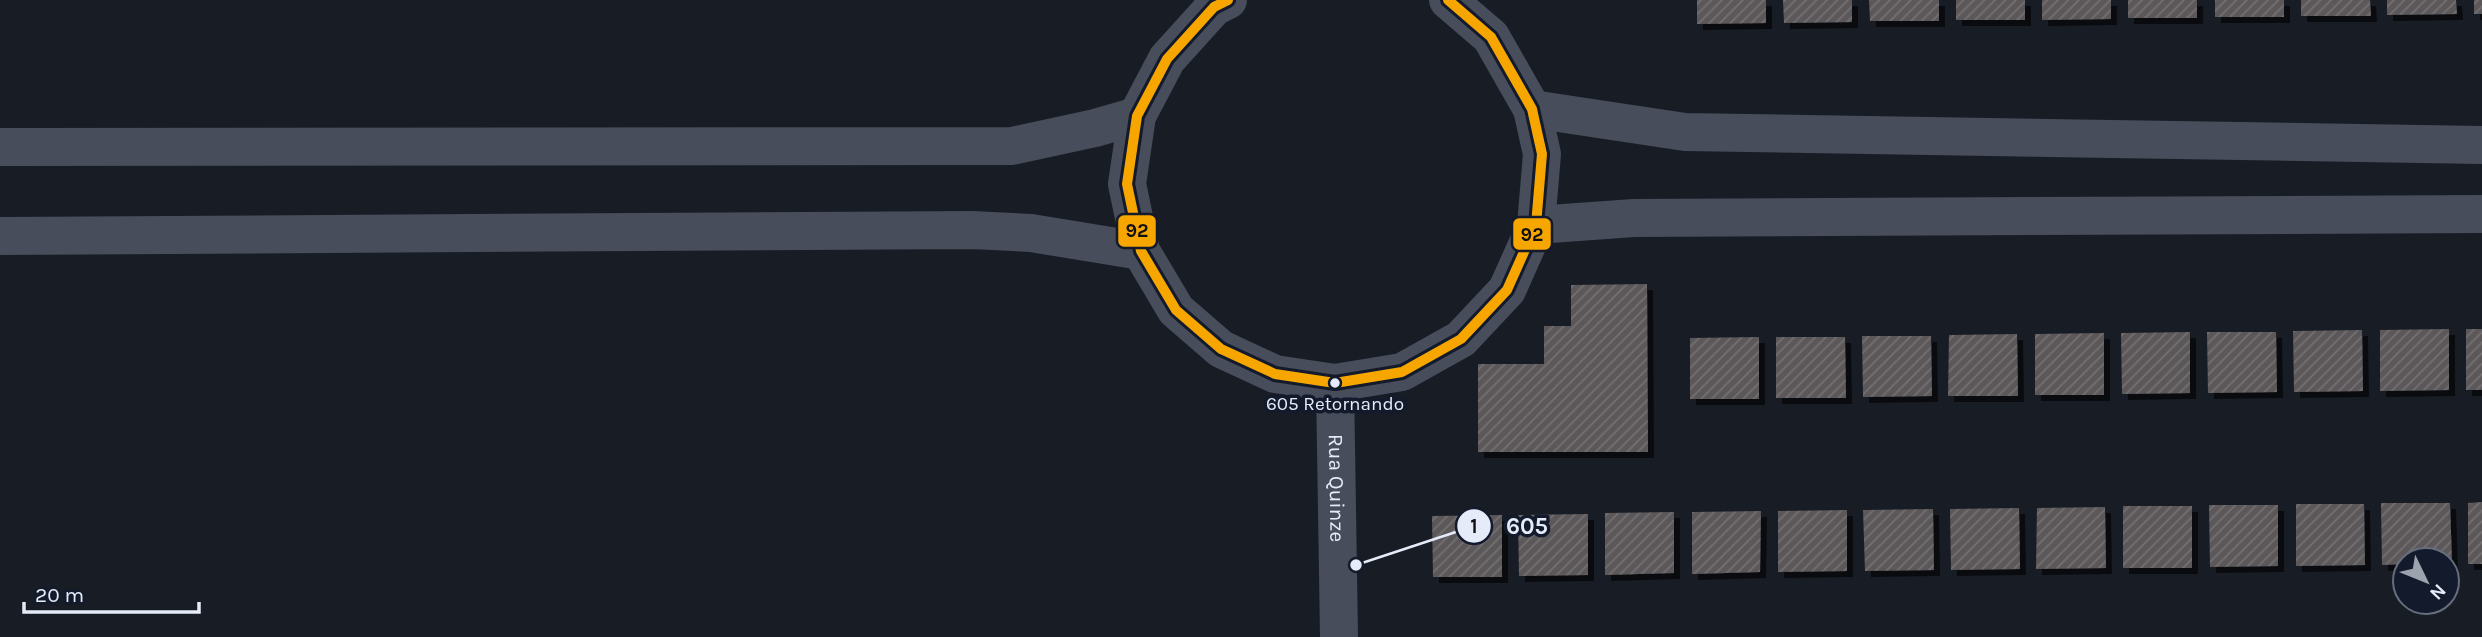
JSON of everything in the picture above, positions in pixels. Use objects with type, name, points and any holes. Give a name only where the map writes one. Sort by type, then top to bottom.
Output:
[{"type":"street","points":[[1228,0],[1214,7],[1167,59],[1137,116],[1127,184],[1141,251],[1176,310],[1221,349],[1275,374],[1335,383],[1402,372],[1461,339],[1507,290],[1536,225],[1542,154],[1532,109],[1491,37],[1448,0]]},
{"type":"street","points":[[1532,109],[1685,131],[2482,145]]},
{"type":"street","points":[[0,148],[1012,146],[1137,116]]},
{"type":"street","points":[[1536,225],[1647,218],[2482,214]]},
{"type":"street","points":[[0,236],[972,230],[1031,233],[1141,251]]},
{"type":"street","name":"Rua Quinze","points":[[1335,383],[1339,637]]},
{"type":"building","points":[[1697,0],[1766,0],[1766,23],[1697,24]]},
{"type":"building","points":[[1783,0],[1852,0],[1852,22],[1784,23]]},
{"type":"building","points":[[1869,0],[1939,0],[1939,21],[1870,21]]},
{"type":"building","points":[[1956,0],[2025,0],[2025,20],[1956,20]]},
{"type":"building","points":[[2042,0],[2111,0],[2111,19],[2042,20]]},
{"type":"building","points":[[2128,0],[2197,0],[2197,18],[2128,18]]},
{"type":"building","points":[[2215,0],[2284,0],[2284,17],[2215,17]]},
{"type":"building","points":[[2301,0],[2370,0],[2371,16],[2301,16]]},
{"type":"building","points":[[2387,0],[2456,0],[2457,14],[2387,15]]},
{"type":"building","points":[[2474,0],[2482,0],[2482,14],[2474,14]]},
{"type":"building","points":[[1647,284],[1648,452],[1478,452],[1478,364],[1544,364],[1544,326],[1571,326],[1571,285]]},
{"type":"building","points":[[2449,329],[2449,390],[2380,391],[2380,330]]},
{"type":"building","points":[[2466,329],[2482,329],[2482,390],[2466,390]]},
{"type":"building","points":[[2362,330],[2363,391],[2294,392],[2293,331]]},
{"type":"building","points":[[2190,332],[2190,393],[2122,394],[2121,333]]},
{"type":"building","points":[[2207,332],[2276,332],[2277,392],[2208,393]]},
{"type":"building","points":[[2104,333],[2104,395],[2035,395],[2035,334]]},
{"type":"building","points":[[2017,334],[2018,396],[1948,396],[1949,335]]},
{"type":"building","points":[[1862,336],[1931,336],[1932,396],[1863,397]]},
{"type":"building","points":[[1759,337],[1759,399],[1690,399],[1690,338]]},
{"type":"building","points":[[1776,337],[1845,337],[1846,398],[1776,398]]},
{"type":"building","points":[[2482,502],[2482,564],[2468,564],[2468,503]]},
{"type":"building","points":[[2381,503],[2450,503],[2451,546],[2391,546],[2391,565],[2382,565]]},
{"type":"building","points":[[2296,504],[2364,504],[2365,565],[2296,566]]},
{"type":"building","points":[[2209,505],[2278,505],[2278,566],[2210,567]]},
{"type":"building","points":[[2123,506],[2192,506],[2192,568],[2123,568]]},
{"type":"building","points":[[2105,507],[2106,568],[2036,569],[2037,508]]},
{"type":"building","points":[[2019,508],[2020,569],[1951,570],[1950,509]]},
{"type":"building","points":[[1933,509],[1934,570],[1865,571],[1863,510]]},
{"type":"building","points":[[1847,510],[1847,571],[1778,572],[1778,511]]},
{"type":"building","points":[[1761,511],[1760,572],[1692,574],[1692,512]]},
{"type":"building","points":[[1674,512],[1674,573],[1605,575],[1605,513]]},
{"type":"building","points":[[1588,514],[1588,575],[1519,576],[1518,515]]},
{"type":"building","points":[[1502,515],[1502,577],[1433,577],[1432,516]]},
{"type":"transit line","name":"92","points":[[1228,0],[1214,7],[1167,59],[1137,116],[1127,184],[1141,251],[1176,310],[1221,349],[1275,374],[1335,383],[1402,372],[1461,339],[1507,290],[1536,225],[1542,154],[1532,109],[1491,37],[1448,0]]},
{"type":"place","name":"605 Retornando","points":[[1335,383]]},
{"type":"place","name":"605","points":[[1356,565]]}]
